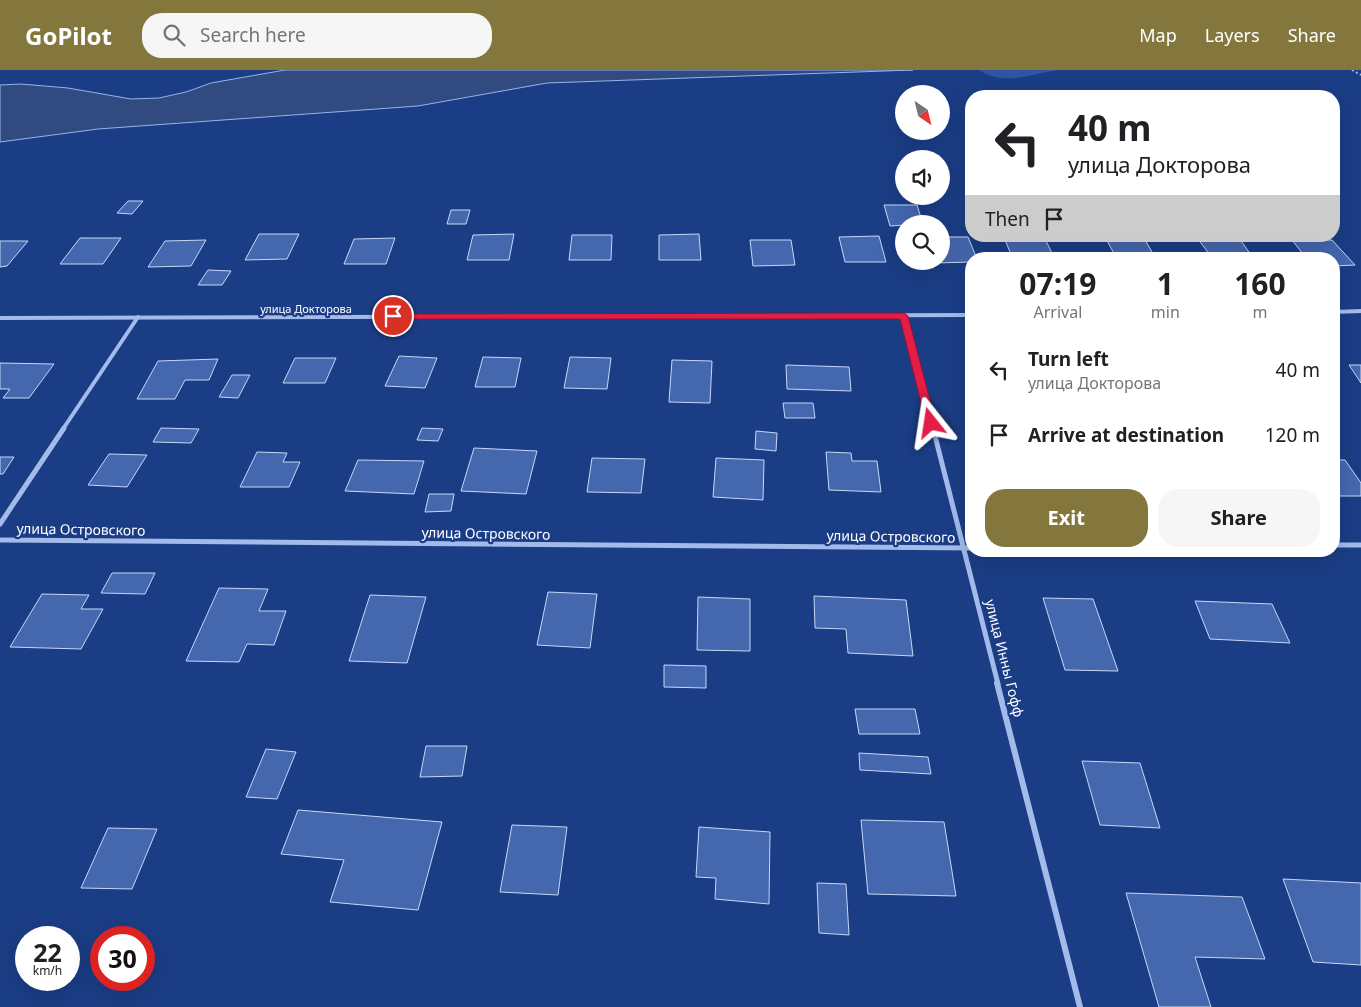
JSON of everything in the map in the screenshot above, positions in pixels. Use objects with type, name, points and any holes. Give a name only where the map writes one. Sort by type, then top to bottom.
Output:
[{"type":"street","points":[[1340,312],[1361,311]]},
{"type":"street","name":"улица Докторова","points":[[0,318],[965,315]]},
{"type":"street","name":"улица Инны Гофф","points":[[904,316],[965,552]]},
{"type":"street","points":[[0,524],[138,317]]},
{"type":"street","name":"улица Островского","points":[[0,540],[964,548]]},
{"type":"street","points":[[1340,545],[1361,545]]},
{"type":"street","name":"улица Инны Гофф","points":[[966,557],[1080,1007]]},
{"type":"path","points":[[1352,70],[1361,75]]},
{"type":"shaded area","points":[[285,70],[913,70],[547,83],[418,106],[98,129],[0,142],[0,85],[21,84],[68,88],[131,99],[159,98],[186,92],[211,83]]},
{"type":"shaded area","points":[[979,70],[1063,70],[1020,78],[1000,78]]},
{"type":"building","points":[[128,201],[143,201],[132,214],[117,213]]},
{"type":"building","points":[[884,205],[917,205],[920,215],[895,215],[895,226],[890,226]]},
{"type":"building","points":[[451,210],[470,210],[466,224],[447,224]]},
{"type":"building","points":[[259,234],[299,234],[287,259],[245,260]]},
{"type":"building","points":[[514,234],[509,260],[467,260],[473,235]]},
{"type":"building","points":[[699,234],[701,260],[659,260],[659,235]]},
{"type":"building","points":[[572,235],[612,235],[611,260],[569,260]]},
{"type":"building","points":[[879,236],[886,262],[845,262],[839,237]]},
{"type":"building","points":[[950,237],[965,237],[965,242],[970,242],[974,252],[965,252],[965,262],[950,263]]},
{"type":"building","points":[[80,238],[121,238],[103,264],[60,264]]},
{"type":"building","points":[[395,238],[386,264],[344,264],[354,239]]},
{"type":"building","points":[[206,240],[191,266],[148,267],[165,241]]},
{"type":"building","points":[[750,240],[791,240],[795,265],[753,266]]},
{"type":"building","points":[[0,241],[28,241],[7,266],[0,267]]},
{"type":"building","points":[[1006,242],[1046,242],[1052,252],[1010,252]]},
{"type":"building","points":[[1108,242],[1146,242],[1152,252],[1113,252]]},
{"type":"building","points":[[1200,242],[1242,242],[1249,252],[1208,252]]},
{"type":"building","points":[[1294,242],[1334,242],[1355,265],[1340,266],[1340,252],[1301,252]]},
{"type":"building","points":[[208,270],[231,271],[222,285],[198,285]]},
{"type":"building","points":[[399,356],[437,358],[425,388],[385,386]]},
{"type":"building","points":[[483,357],[521,358],[515,387],[475,387]]},
{"type":"building","points":[[570,357],[611,358],[607,389],[564,388]]},
{"type":"building","points":[[295,358],[336,358],[325,383],[283,383]]},
{"type":"building","points":[[218,359],[209,380],[185,380],[175,399],[137,399],[158,361]]},
{"type":"building","points":[[672,360],[712,361],[710,403],[669,402]]},
{"type":"building","points":[[0,363],[54,364],[29,398],[3,398],[10,389],[0,389]]},
{"type":"building","points":[[786,365],[849,367],[851,391],[787,389]]},
{"type":"building","points":[[1349,365],[1361,365],[1361,383]]},
{"type":"building","points":[[232,375],[250,375],[238,398],[219,397]]},
{"type":"building","points":[[783,403],[813,403],[815,418],[785,418]]},
{"type":"building","points":[[161,428],[199,429],[191,443],[153,442]]},
{"type":"building","points":[[422,428],[443,429],[438,441],[417,440]]},
{"type":"building","points":[[756,431],[777,433],[776,451],[755,449]]},
{"type":"building","points":[[474,448],[537,451],[526,494],[461,491]]},
{"type":"building","points":[[257,452],[287,453],[283,462],[300,462],[289,487],[240,487]]},
{"type":"building","points":[[826,452],[851,453],[852,461],[877,461],[881,492],[829,490]]},
{"type":"building","points":[[109,454],[147,455],[127,487],[88,485]]},
{"type":"building","points":[[0,457],[14,457],[3,474],[0,474]]},
{"type":"building","points":[[592,458],[645,459],[641,493],[587,492]]},
{"type":"building","points":[[716,458],[764,460],[763,500],[713,497]]},
{"type":"building","points":[[358,460],[424,461],[414,494],[345,491]]},
{"type":"building","points":[[1340,460],[1345,460],[1361,483],[1361,496],[1340,496]]},
{"type":"building","points":[[429,494],[454,494],[451,511],[425,512]]},
{"type":"building","points":[[112,573],[155,573],[145,594],[101,593]]},
{"type":"building","points":[[219,588],[268,589],[259,611],[286,611],[274,645],[247,644],[239,662],[186,661]]},
{"type":"building","points":[[548,592],[597,594],[590,648],[537,645]]},
{"type":"building","points":[[42,594],[89,595],[81,609],[103,609],[81,649],[10,647]]},
{"type":"building","points":[[370,595],[426,597],[407,663],[349,661]]},
{"type":"building","points":[[814,596],[906,600],[913,656],[848,653],[846,629],[815,628]]},
{"type":"building","points":[[698,597],[750,599],[750,651],[697,650]]},
{"type":"building","points":[[1043,598],[1093,599],[1118,671],[1065,670]]},
{"type":"building","points":[[1195,601],[1272,604],[1290,643],[1210,639]]},
{"type":"building","points":[[664,665],[706,666],[706,688],[664,687]]},
{"type":"building","points":[[855,709],[915,709],[920,734],[859,734]]},
{"type":"building","points":[[426,746],[467,746],[462,776],[420,777]]},
{"type":"building","points":[[266,749],[296,752],[277,799],[246,797]]},
{"type":"building","points":[[859,753],[928,757],[931,774],[860,770]]},
{"type":"building","points":[[1082,761],[1140,763],[1160,828],[1100,825]]},
{"type":"building","points":[[298,810],[442,822],[418,910],[330,902],[344,860],[281,854]]},
{"type":"building","points":[[861,820],[944,822],[956,896],[868,894]]},
{"type":"building","points":[[512,825],[567,827],[558,895],[500,892]]},
{"type":"building","points":[[699,827],[770,832],[769,904],[715,899],[716,878],[696,877]]},
{"type":"building","points":[[108,828],[157,829],[132,889],[81,888]]},
{"type":"building","points":[[1283,879],[1361,883],[1361,965],[1313,962]]},
{"type":"building","points":[[817,883],[846,884],[849,935],[819,933]]},
{"type":"building","points":[[1126,893],[1242,897],[1265,959],[1195,957],[1211,1007],[1159,1007]]},
{"type":"route","points":[[393,316],[904,316],[931,423]]}]
